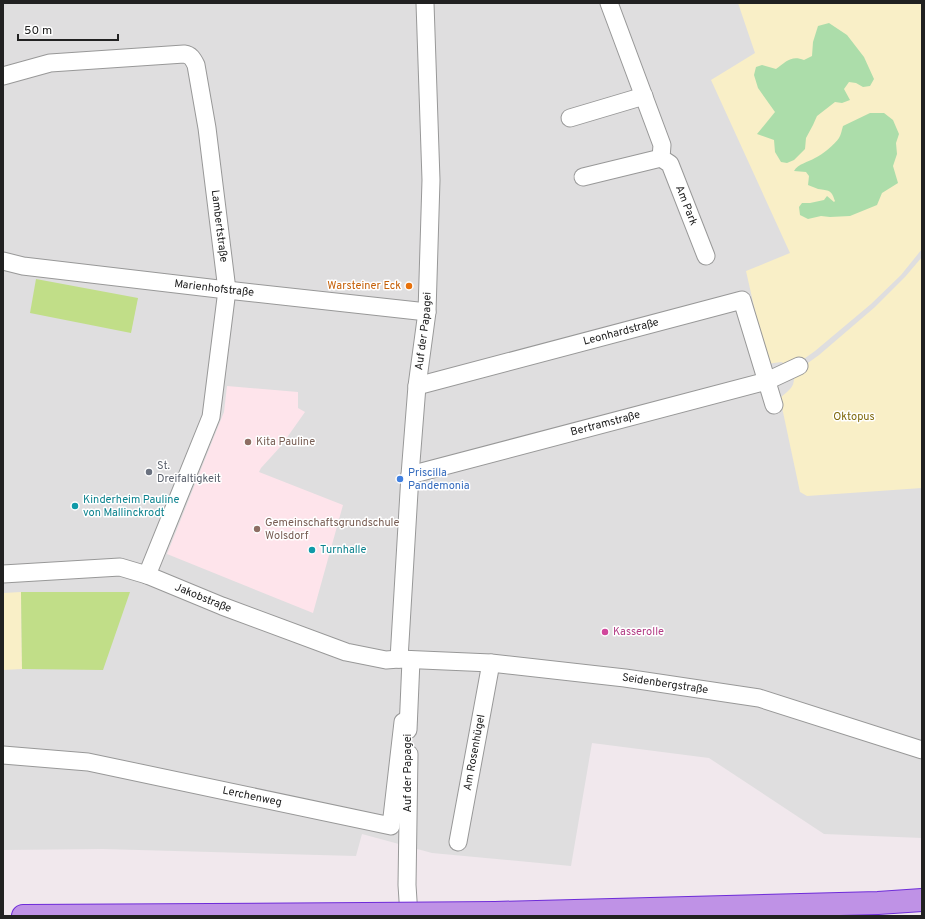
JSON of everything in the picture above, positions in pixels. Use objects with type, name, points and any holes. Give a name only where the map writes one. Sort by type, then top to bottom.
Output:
[{"type":"highway","points":[[23,916],[494,913],[878,903],[922,900]]},
{"type":"street","name":"Auf der Papagei","points":[[409,916],[407,886],[409,784],[408,719],[405,659],[410,475],[417,386],[427,312],[431,180],[425,3]]},
{"type":"street","points":[[583,177],[661,158],[662,145],[609,3]]},
{"type":"street","name":"Lambertstraße","points":[[3,76],[50,63],[184,54],[189,55],[196,64],[207,128],[227,290],[211,417],[147,575]]},
{"type":"street","points":[[570,118],[644,96]]},
{"type":"street","name":"Am Park","points":[[661,158],[670,164],[706,256]]},
{"type":"street","name":"Marienhofstraße","points":[[3,261],[23,266],[427,312]]},
{"type":"street","name":"Leonhardstraße","points":[[417,386],[742,300],[767,381]]},
{"type":"street","name":"Bertramstraße","points":[[410,475],[767,381],[799,366]]},
{"type":"street","points":[[767,381],[774,405]]},
{"type":"street","name":"Jakobstraße","points":[[3,574],[120,567],[147,575],[222,606],[346,652],[386,660],[405,659]]},
{"type":"street","name":"Seidenbergstraße","points":[[405,659],[491,663],[625,678],[759,698],[922,750]]},
{"type":"street","name":"Am Rosenhügel","points":[[458,842],[491,663]]},
{"type":"street","name":"Lerchenweg","points":[[3,755],[88,762],[391,826],[403,722],[408,719]]},
{"type":"shaded area","points":[[3,3],[922,3],[922,838],[824,834],[709,758],[592,743],[571,866],[432,853],[362,834],[356,856],[103,849],[3,850]]},
{"type":"shaded area","points":[[829,23],[847,35],[864,57],[874,79],[870,86],[863,87],[856,83],[849,82],[844,89],[850,100],[842,103],[835,102],[817,116],[806,138],[805,149],[794,160],[787,163],[781,162],[775,152],[774,140],[757,134],[775,112],[758,88],[754,75],[756,67],[762,65],[776,69],[792,59],[796,58],[804,60],[812,56],[813,42],[818,26]]},
{"type":"shaded area","points":[[870,113],[884,113],[893,120],[899,134],[896,143],[897,154],[893,166],[898,183],[882,193],[877,205],[850,216],[821,216],[808,219],[800,215],[799,207],[802,203],[824,200],[827,196],[834,202],[835,201],[831,192],[808,185],[809,176],[806,172],[794,171],[801,165],[825,152],[839,138],[843,126]]},
{"type":"shaded area","points":[[36,279],[138,298],[131,333],[30,313]]},
{"type":"shaded area","name":"Gemeinschaftsgrundschule Wolsdorf","points":[[227,386],[298,392],[298,408],[305,412],[281,446],[259,472],[343,505],[313,613],[167,554],[224,412]]},
{"type":"shaded area","points":[[21,592],[130,592],[103,670],[22,669]]},
{"type":"green space","points":[[738,3],[922,3],[922,249],[901,275],[871,304],[815,351],[791,366],[781,362],[767,364],[746,271],[790,253],[711,80],[755,53]]},
{"type":"green space","name":"Oktopus","points":[[922,257],[922,488],[807,496],[800,492],[780,398],[793,385],[794,373],[819,355],[875,307],[905,277]]},
{"type":"green space","points":[[21,592],[22,669],[3,670],[3,593]]},
{"type":"place","name":"Warsteiner Eck","points":[[409,286]]},
{"type":"place","name":"Kita Pauline","points":[[248,442]]},
{"type":"place","name":"St. Dreifaltigkeit","points":[[149,472]]},
{"type":"place","name":"Priscilla Pandemonia","points":[[400,479]]},
{"type":"place","name":"Kinderheim Pauline von Mallinckrodt","points":[[75,506]]},
{"type":"place","name":"Gemeinschaftsgrundschule Wolsdorf","points":[[257,529]]},
{"type":"place","name":"Turnhalle","points":[[312,550]]},
{"type":"place","name":"Kasserolle","points":[[605,632]]}]
